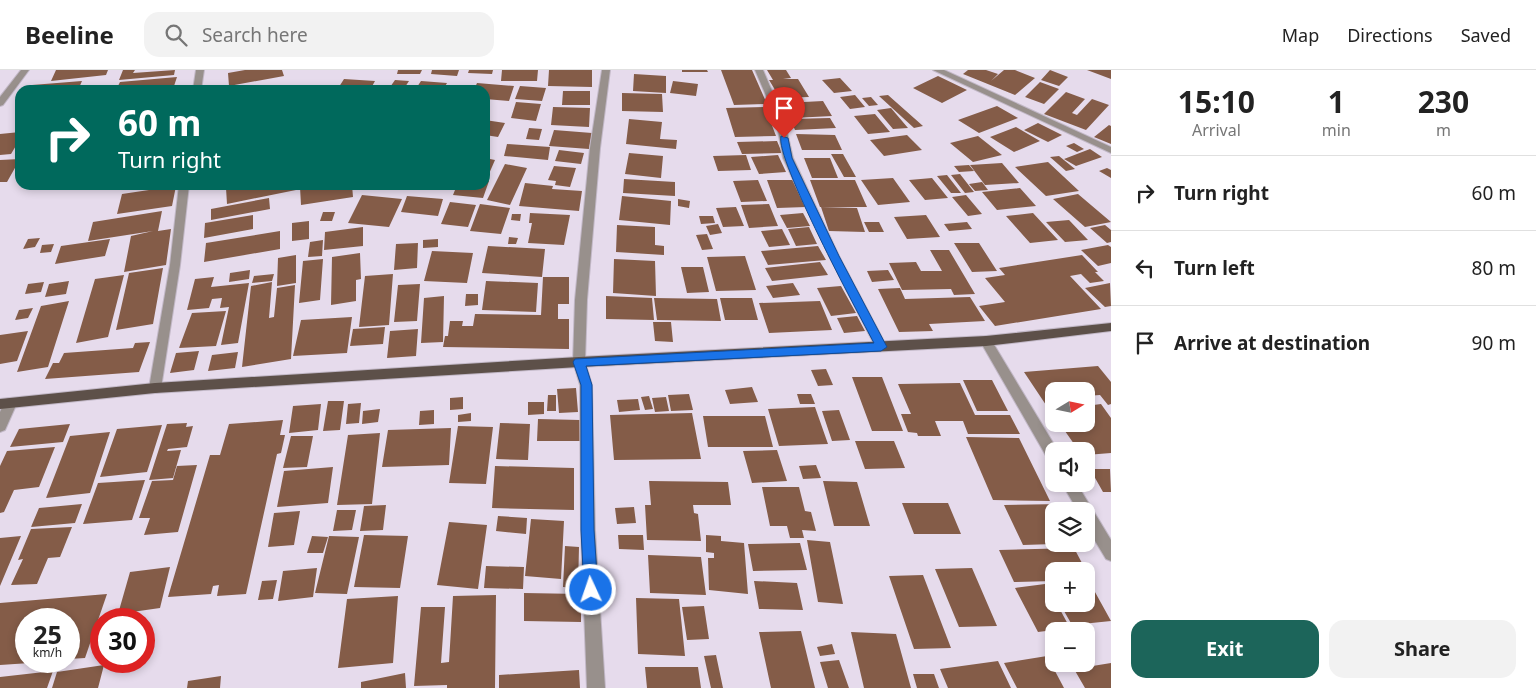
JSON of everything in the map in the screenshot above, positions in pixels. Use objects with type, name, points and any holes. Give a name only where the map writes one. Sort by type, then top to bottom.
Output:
[{"type":"main road","points":[[5,404],[155,388],[579,362],[986,341],[1111,327]]},
{"type":"street","points":[[0,103],[25,70]]},
{"type":"street","points":[[198,85],[200,70]]},
{"type":"street","points":[[596,688],[588,530],[586,385],[579,362],[581,300],[595,148],[606,70]]},
{"type":"street","points":[[759,70],[780,119],[788,158],[834,256],[881,347]]},
{"type":"street","points":[[937,70],[1111,150]]},
{"type":"street","points":[[155,388],[175,265],[183,190]]},
{"type":"street","points":[[986,341],[1045,442]]},
{"type":"street","points":[[0,426],[5,404]]},
{"type":"street","points":[[1095,527],[1111,554]]},
{"type":"building","points":[[56,70],[108,70],[106,75],[51,81]]},
{"type":"building","points":[[123,70],[135,70],[133,73],[175,70],[174,75],[119,80]]},
{"type":"building","points":[[245,70],[282,70],[284,76],[229,85],[228,73]]},
{"type":"building","points":[[398,70],[422,70],[420,74],[397,74]]},
{"type":"building","points":[[432,70],[459,70],[457,76],[431,74]]},
{"type":"building","points":[[469,70],[493,70],[492,74],[468,73]]},
{"type":"building","points":[[502,70],[538,70],[537,81],[501,81]]},
{"type":"building","points":[[549,70],[592,70],[592,87],[548,86]]},
{"type":"building","points":[[682,70],[707,70],[708,72],[682,72]]},
{"type":"building","points":[[721,70],[752,70],[767,104],[734,105]]},
{"type":"building","points":[[767,70],[786,70],[791,78],[783,79],[798,79],[809,97],[780,98],[769,80],[773,80]]},
{"type":"building","points":[[968,70],[986,70],[998,74],[991,81],[1004,70],[1015,70],[1035,78],[1015,95],[963,74]]},
{"type":"building","points":[[1050,70],[1068,77],[1059,86],[1041,80]]},
{"type":"building","points":[[1087,70],[1111,70],[1111,79]]},
{"type":"building","points":[[634,74],[666,76],[666,93],[633,91]]},
{"type":"building","points":[[938,76],[967,90],[942,103],[913,88]]},
{"type":"building","points":[[177,77],[174,85],[118,85],[120,82]]},
{"type":"building","points":[[840,78],[852,91],[834,93],[822,80]]},
{"type":"building","points":[[344,79],[375,81],[373,85],[340,85]]},
{"type":"building","points":[[395,80],[409,81],[406,85],[392,85]]},
{"type":"building","points":[[82,81],[80,85],[32,85]]},
{"type":"building","points":[[421,81],[447,83],[446,85],[418,85]]},
{"type":"building","points":[[673,81],[698,84],[696,96],[670,93]]},
{"type":"building","points":[[1040,82],[1059,89],[1044,104],[1025,97]]},
{"type":"building","points":[[477,83],[514,86],[509,101],[490,99],[490,85],[476,85]]},
{"type":"building","points":[[520,86],[546,88],[542,101],[515,99]]},
{"type":"building","points":[[563,91],[590,91],[590,105],[562,105]]},
{"type":"building","points":[[1066,92],[1085,99],[1072,113],[1077,115],[1092,99],[1109,105],[1086,130],[1044,114]]},
{"type":"building","points":[[622,93],[662,94],[663,112],[622,111]]},
{"type":"building","points":[[855,95],[865,107],[850,109],[840,97]]},
{"type":"building","points":[[888,95],[923,126],[914,128],[879,96]]},
{"type":"building","points":[[871,97],[878,105],[869,106],[862,98]]},
{"type":"building","points":[[823,101],[832,116],[793,118],[785,103]]},
{"type":"building","points":[[516,102],[541,104],[536,121],[511,118]]},
{"type":"building","points":[[997,106],[1018,118],[979,133],[958,120]]},
{"type":"building","points":[[553,107],[590,108],[589,127],[551,125]]},
{"type":"building","points":[[765,107],[776,136],[735,137],[726,108]]},
{"type":"building","points":[[891,108],[908,128],[893,129],[877,110]]},
{"type":"building","points":[[875,114],[890,132],[868,134],[854,116]]},
{"type":"building","points":[[830,118],[836,128],[795,130],[790,119]]},
{"type":"building","points":[[629,119],[662,122],[660,139],[677,140],[676,149],[626,144]]},
{"type":"building","points":[[490,121],[505,123],[498,137],[490,136]]},
{"type":"building","points":[[1038,123],[1062,135],[1048,142],[1024,130]]},
{"type":"building","points":[[1109,125],[1111,126],[1111,144],[1094,137]]},
{"type":"building","points":[[1016,127],[1040,141],[1014,152],[990,137]]},
{"type":"building","points":[[529,128],[542,129],[539,140],[526,139]]},
{"type":"building","points":[[554,130],[592,133],[589,149],[549,146]]},
{"type":"building","points":[[15,132],[15,147],[11,154],[0,155],[0,134]]},
{"type":"building","points":[[796,134],[835,135],[842,150],[802,150]]},
{"type":"building","points":[[907,135],[922,150],[884,156],[870,140]]},
{"type":"building","points":[[978,136],[1002,155],[973,162],[950,143]]},
{"type":"building","points":[[777,141],[782,153],[742,154],[737,142]]},
{"type":"building","points":[[1074,143],[1084,149],[1077,152],[1066,146]]},
{"type":"building","points":[[507,144],[550,147],[548,160],[504,156]]},
{"type":"building","points":[[1090,149],[1102,157],[1076,166],[1064,159]]},
{"type":"building","points":[[559,150],[584,153],[581,164],[555,161]]},
{"type":"building","points":[[629,153],[663,156],[661,178],[625,174]]},
{"type":"building","points":[[831,154],[843,154],[856,177],[844,177]]},
{"type":"building","points":[[746,155],[751,170],[718,171],[713,156]]},
{"type":"building","points":[[778,155],[786,172],[759,174],[751,157]]},
{"type":"building","points":[[1059,156],[1075,169],[1066,171],[1050,157]]},
{"type":"building","points":[[804,158],[830,158],[838,178],[812,178]]},
{"type":"building","points":[[15,159],[15,168],[7,182],[0,182],[0,160]]},
{"type":"building","points":[[490,159],[495,160],[490,171]]},
{"type":"building","points":[[1048,162],[1079,191],[1046,196],[1015,167]]},
{"type":"building","points":[[1002,163],[1019,183],[985,185],[970,165]]},
{"type":"building","points":[[505,164],[527,168],[510,205],[487,200]]},
{"type":"building","points":[[969,165],[974,171],[959,172],[954,166]]},
{"type":"building","points":[[554,166],[576,168],[570,187],[555,185],[556,181],[548,180]]},
{"type":"building","points":[[1107,168],[1111,170],[1111,178],[1099,171]]},
{"type":"building","points":[[960,174],[974,192],[965,193],[951,175]]},
{"type":"building","points":[[947,175],[961,193],[951,193],[937,176]]},
{"type":"building","points":[[893,178],[910,202],[878,205],[861,180]]},
{"type":"building","points":[[932,178],[948,198],[925,200],[909,180]]},
{"type":"building","points":[[624,179],[675,182],[675,196],[623,193]]},
{"type":"building","points":[[758,180],[767,201],[741,202],[733,181]]},
{"type":"building","points":[[767,180],[795,180],[806,207],[777,208]]},
{"type":"building","points":[[810,180],[855,180],[867,207],[820,207]]},
{"type":"building","points":[[982,182],[988,190],[975,191],[969,184]]},
{"type":"building","points":[[525,183],[553,186],[552,189],[582,191],[579,211],[519,206]]},
{"type":"building","points":[[1020,188],[1036,206],[997,210],[982,192]]},
{"type":"building","points":[[149,190],[175,190],[172,206],[117,214],[122,194]]},
{"type":"building","points":[[226,190],[296,190],[227,204]]},
{"type":"building","points":[[300,190],[352,190],[353,197],[301,205]]},
{"type":"building","points":[[455,190],[486,190],[483,198],[453,195]]},
{"type":"building","points":[[1078,194],[1111,222],[1085,227],[1053,199]]},
{"type":"building","points":[[362,195],[402,199],[389,227],[348,223]]},
{"type":"building","points":[[966,195],[982,214],[968,216],[952,197]]},
{"type":"building","points":[[407,196],[443,199],[438,216],[401,212]]},
{"type":"building","points":[[622,196],[671,201],[670,225],[619,220]]},
{"type":"building","points":[[269,198],[270,209],[211,220],[211,209]]},
{"type":"building","points":[[678,199],[690,201],[689,208],[678,206]]},
{"type":"building","points":[[450,202],[476,205],[468,227],[441,224]]},
{"type":"building","points":[[480,204],[510,208],[501,234],[470,231]]},
{"type":"building","points":[[769,204],[778,226],[749,228],[741,205]]},
{"type":"building","points":[[736,207],[744,226],[723,227],[716,208]]},
{"type":"building","points":[[821,207],[857,208],[865,232],[829,231]]},
{"type":"building","points":[[162,211],[158,231],[171,229],[166,265],[124,272],[131,236],[153,231],[88,241],[93,222]]},
{"type":"building","points":[[323,212],[335,212],[332,221],[320,221]]},
{"type":"building","points":[[530,213],[570,215],[564,245],[528,243],[532,223],[529,223]]},
{"type":"building","points":[[803,213],[810,226],[787,228],[780,215]]},
{"type":"building","points":[[1033,213],[1058,240],[1030,243],[1006,216]]},
{"type":"building","points":[[512,214],[521,214],[520,221],[511,220]]},
{"type":"building","points":[[253,215],[253,229],[204,238],[205,223]]},
{"type":"building","points":[[926,215],[940,237],[907,239],[894,217]]},
{"type":"building","points":[[699,216],[713,216],[715,223],[701,224]]},
{"type":"building","points":[[1069,220],[1088,240],[1065,242],[1046,222]]},
{"type":"building","points":[[309,221],[309,239],[292,241],[292,223]]},
{"type":"building","points":[[864,222],[879,222],[884,232],[869,232]]},
{"type":"building","points":[[967,222],[972,229],[949,231],[944,224]]},
{"type":"building","points":[[718,224],[722,233],[710,235],[706,226]]},
{"type":"building","points":[[617,225],[655,227],[655,245],[664,246],[664,255],[616,252]]},
{"type":"building","points":[[1105,225],[1111,230],[1111,242],[1107,243],[1090,228]]},
{"type":"building","points":[[363,227],[363,246],[324,250],[325,232]]},
{"type":"building","points":[[809,227],[817,244],[796,246],[788,229]]},
{"type":"building","points":[[782,229],[790,245],[769,247],[761,231]]},
{"type":"building","points":[[280,231],[280,249],[204,262],[206,243]]},
{"type":"building","points":[[707,234],[713,249],[702,250],[696,235]]},
{"type":"building","points":[[509,237],[518,238],[516,244],[508,244]]},
{"type":"building","points":[[40,238],[35,247],[23,249],[28,239]]},
{"type":"building","points":[[110,239],[105,256],[55,264],[61,246]]},
{"type":"building","points":[[438,239],[438,247],[423,248],[423,240]]},
{"type":"building","points":[[323,240],[322,256],[308,257],[310,242]]},
{"type":"building","points":[[418,243],[417,268],[394,270],[396,244]]},
{"type":"building","points":[[954,243],[979,243],[997,271],[972,272]]},
{"type":"building","points":[[54,244],[51,252],[40,253],[42,245]]},
{"type":"building","points":[[1108,245],[1111,247],[1111,263],[1098,266],[1081,250]]},
{"type":"building","points":[[488,246],[545,249],[542,277],[482,273]]},
{"type":"building","points":[[818,246],[826,260],[768,265],[761,251]]},
{"type":"building","points":[[930,250],[949,250],[975,294],[954,295],[951,289],[902,290],[889,263],[916,262],[921,271],[942,271]]},
{"type":"building","points":[[432,251],[473,253],[467,283],[424,281]]},
{"type":"building","points":[[360,253],[361,279],[356,280],[356,301],[331,305],[332,257]]},
{"type":"building","points":[[296,255],[296,283],[277,286],[278,258]]},
{"type":"building","points":[[1082,255],[1104,281],[1090,283],[1081,274],[1070,276],[1101,309],[995,326],[979,306],[1005,302],[985,278],[1005,275],[999,268]]},
{"type":"building","points":[[745,256],[756,290],[716,291],[707,257]]},
{"type":"building","points":[[323,259],[320,300],[299,303],[303,261]]},
{"type":"building","points":[[614,259],[655,261],[656,296],[613,293]]},
{"type":"building","points":[[820,262],[828,275],[772,281],[765,268]]},
{"type":"building","points":[[681,267],[703,267],[709,292],[687,293]]},
{"type":"building","points":[[163,268],[153,324],[116,330],[129,273]]},
{"type":"building","points":[[250,270],[249,279],[229,282],[230,273]]},
{"type":"building","points":[[888,270],[894,280],[872,282],[867,271]]},
{"type":"building","points":[[274,274],[272,281],[252,283],[254,276]]},
{"type":"building","points":[[393,274],[389,325],[359,327],[365,276]]},
{"type":"building","points":[[124,275],[108,337],[76,343],[95,279]]},
{"type":"building","points":[[214,277],[211,287],[249,283],[238,343],[221,345],[229,307],[220,308],[222,298],[212,299],[209,308],[187,310],[195,279]]},
{"type":"building","points":[[543,277],[569,277],[569,304],[558,304],[558,319],[569,319],[569,349],[443,347],[445,336],[448,336],[450,321],[463,321],[462,326],[473,326],[475,314],[541,315]]},
{"type":"building","points":[[69,281],[66,294],[45,297],[49,284]]},
{"type":"building","points":[[486,281],[538,283],[536,312],[482,310]]},
{"type":"building","points":[[44,282],[41,292],[25,294],[28,284]]},
{"type":"building","points":[[272,282],[269,318],[274,317],[277,288],[295,285],[291,359],[242,367],[251,286]]},
{"type":"building","points":[[793,283],[800,295],[773,298],[766,286]]},
{"type":"building","points":[[1110,283],[1111,306],[1105,307],[1085,288]]},
{"type":"building","points":[[420,284],[417,321],[394,322],[398,285]]},
{"type":"building","points":[[841,286],[856,313],[831,316],[817,288]]},
{"type":"building","points":[[900,288],[905,299],[970,297],[985,321],[929,324],[933,331],[899,332],[878,289]]},
{"type":"building","points":[[466,294],[478,294],[478,305],[465,306]]},
{"type":"building","points":[[444,296],[443,342],[421,343],[424,298]]},
{"type":"building","points":[[606,296],[652,298],[654,320],[606,319]]},
{"type":"building","points":[[654,298],[717,299],[721,321],[657,320]]},
{"type":"building","points":[[720,298],[752,298],[758,320],[725,320]]},
{"type":"building","points":[[69,301],[48,367],[17,372],[41,306]]},
{"type":"building","points":[[820,301],[832,330],[769,333],[759,303]]},
{"type":"building","points":[[33,308],[28,318],[15,320],[19,310]]},
{"type":"building","points":[[226,311],[216,346],[179,348],[192,313]]},
{"type":"building","points":[[857,316],[865,331],[844,333],[837,318]]},
{"type":"building","points":[[352,317],[347,353],[293,356],[301,320]]},
{"type":"building","points":[[653,322],[671,322],[673,342],[655,341]]},
{"type":"building","points":[[385,327],[383,344],[350,346],[353,329]]},
{"type":"building","points":[[418,329],[416,356],[387,358],[390,331]]},
{"type":"building","points":[[28,331],[17,361],[0,364],[0,335]]},
{"type":"building","points":[[150,342],[139,372],[45,379],[53,363],[59,363],[64,353],[133,348],[135,343]]},
{"type":"building","points":[[199,351],[194,370],[170,373],[176,353]]},
{"type":"building","points":[[238,352],[235,368],[208,371],[212,355]]},
{"type":"building","points":[[1098,366],[1111,382],[1111,404],[1108,405],[1100,395],[1095,395],[1095,382],[1045,382],[1045,404],[1024,372]]},
{"type":"building","points":[[826,369],[833,385],[818,386],[811,370]]},
{"type":"building","points":[[852,377],[882,377],[903,431],[872,431]]},
{"type":"building","points":[[963,380],[992,380],[1008,411],[977,411]]},
{"type":"building","points":[[960,383],[975,415],[1010,415],[1020,434],[968,434],[963,421],[935,421],[941,436],[918,436],[917,433],[908,432],[901,414],[911,414],[898,384]]},
{"type":"building","points":[[752,387],[758,402],[730,404],[725,390]]},
{"type":"building","points":[[576,388],[578,412],[559,413],[557,389]]},
{"type":"building","points":[[689,394],[693,410],[671,411],[668,395]]},
{"type":"building","points":[[797,394],[811,394],[815,404],[800,404]]},
{"type":"building","points":[[548,395],[556,395],[556,411],[547,411]]},
{"type":"building","points":[[649,396],[653,409],[645,410],[641,397]]},
{"type":"building","points":[[463,397],[463,409],[450,410],[450,398]]},
{"type":"building","points":[[666,397],[669,411],[655,412],[652,398]]},
{"type":"building","points":[[638,399],[640,410],[619,412],[617,400]]},
{"type":"building","points":[[328,401],[344,401],[340,430],[323,431]]},
{"type":"building","points":[[528,402],[544,402],[544,414],[528,415]]},
{"type":"building","points":[[361,403],[359,423],[346,424],[348,404]]},
{"type":"building","points":[[321,404],[318,430],[289,433],[293,406]]},
{"type":"building","points":[[1101,404],[1111,418],[1111,453],[1095,454],[1095,442],[1073,442],[1066,432],[1095,432],[1095,405]]},
{"type":"building","points":[[815,407],[828,444],[779,446],[768,409]]},
{"type":"building","points":[[380,409],[378,422],[362,424],[363,411]]},
{"type":"building","points":[[434,410],[434,424],[419,425],[420,411]]},
{"type":"building","points":[[839,410],[850,440],[832,441],[822,411]]},
{"type":"building","points":[[471,413],[471,421],[458,422],[458,415]]},
{"type":"building","points":[[692,413],[701,459],[614,460],[610,415]]},
{"type":"building","points":[[703,416],[765,416],[773,447],[708,447]]},
{"type":"building","points":[[538,419],[580,420],[580,441],[537,441]]},
{"type":"building","points":[[283,420],[280,435],[285,435],[281,453],[277,454],[246,594],[217,596],[219,585],[213,586],[211,594],[168,597],[210,455],[220,455],[229,424]]},
{"type":"building","points":[[187,423],[186,427],[193,426],[187,447],[168,449],[167,451],[181,450],[173,478],[149,480],[167,424]]},
{"type":"building","points":[[500,423],[530,424],[528,460],[496,459]]},
{"type":"building","points":[[70,424],[63,442],[10,447],[19,429]]},
{"type":"building","points":[[162,425],[147,472],[100,477],[117,429]]},
{"type":"building","points":[[458,426],[493,427],[486,484],[449,483]]},
{"type":"building","points":[[451,428],[449,465],[382,467],[388,430]]},
{"type":"building","points":[[110,432],[90,493],[46,498],[70,436]]},
{"type":"building","points":[[380,433],[372,504],[337,505],[348,435]]},
{"type":"building","points":[[291,436],[313,436],[307,467],[283,468]]},
{"type":"building","points":[[966,437],[1019,438],[1050,501],[993,500]]},
{"type":"building","points":[[855,441],[894,441],[905,468],[865,469]]},
{"type":"building","points":[[55,447],[39,487],[14,490],[4,512],[0,513],[0,466],[7,451]]},
{"type":"building","points":[[777,450],[787,481],[752,483],[743,451]]},
{"type":"building","points":[[197,465],[178,532],[144,535],[150,518],[139,518],[152,481],[173,480],[177,466]]},
{"type":"building","points":[[816,465],[821,478],[803,479],[799,466]]},
{"type":"building","points":[[495,466],[574,468],[574,510],[492,508]]},
{"type":"building","points":[[333,467],[328,503],[277,507],[284,471]]},
{"type":"building","points":[[1095,469],[1110,469],[1111,492],[1103,492],[1095,478]]},
{"type":"building","points":[[145,480],[132,520],[83,524],[98,483]]},
{"type":"building","points":[[649,481],[728,482],[731,505],[693,505],[694,513],[698,514],[701,541],[647,540],[645,505],[651,505]]},
{"type":"building","points":[[823,481],[857,482],[870,526],[834,526]]},
{"type":"building","points":[[762,487],[799,487],[805,511],[811,512],[816,531],[802,530],[804,538],[790,538],[787,526],[770,526]]},
{"type":"building","points":[[902,503],[948,503],[961,534],[914,534]]},
{"type":"building","points":[[82,504],[75,523],[31,527],[39,508]]},
{"type":"building","points":[[1045,504],[1045,544],[1023,545],[1004,505]]},
{"type":"building","points":[[386,505],[383,530],[360,531],[364,506]]},
{"type":"building","points":[[634,507],[636,523],[617,524],[615,508]]},
{"type":"building","points":[[337,510],[356,510],[352,530],[333,531]]},
{"type":"building","points":[[300,511],[294,545],[268,547],[274,513]]},
{"type":"building","points":[[498,516],[527,518],[526,534],[496,531]]},
{"type":"building","points":[[531,519],[564,521],[561,579],[525,576]]},
{"type":"building","points":[[449,522],[487,525],[478,589],[437,585]]},
{"type":"building","points":[[72,527],[60,557],[48,558],[37,584],[11,585],[23,559],[18,560],[31,529]]},
{"type":"building","points":[[364,535],[408,536],[400,588],[354,587]]},
{"type":"building","points":[[618,535],[643,535],[644,550],[619,549]]},
{"type":"building","points":[[706,535],[721,536],[721,541],[744,543],[748,594],[709,590],[708,558],[714,558],[714,553],[706,552]]},
{"type":"building","points":[[21,536],[0,586],[0,538]]},
{"type":"building","points":[[312,536],[328,537],[323,553],[307,553]]},
{"type":"building","points":[[329,536],[359,537],[347,594],[315,593]]},
{"type":"building","points":[[807,540],[830,542],[843,604],[818,602]]},
{"type":"building","points":[[800,543],[807,570],[753,571],[748,544]]},
{"type":"building","points":[[565,546],[579,547],[578,588],[563,587]]},
{"type":"building","points":[[1045,549],[1045,552],[1076,552],[1081,562],[1045,562],[1045,581],[1014,582],[999,550]]},
{"type":"building","points":[[648,555],[701,557],[706,595],[650,593]]},
{"type":"building","points":[[486,566],[524,567],[523,589],[484,588]]},
{"type":"building","points":[[170,567],[160,608],[120,608],[130,572]]},
{"type":"building","points":[[317,568],[313,597],[278,601],[283,571]]},
{"type":"building","points":[[972,568],[997,626],[959,627],[935,569]]},
{"type":"building","points":[[923,575],[951,648],[914,649],[889,576]]},
{"type":"building","points":[[277,580],[273,599],[258,600],[262,581]]},
{"type":"building","points":[[754,581],[797,583],[803,610],[759,609]]},
{"type":"building","points":[[1045,584],[1045,612],[1061,612],[1067,622],[1045,622],[1045,631],[1038,632],[1015,588]]},
{"type":"building","points":[[1095,592],[1111,621],[1095,623],[1070,622],[1065,612],[1095,612]]},
{"type":"building","points":[[524,593],[581,594],[581,622],[524,621]]},
{"type":"building","points":[[107,594],[102,608],[90,608],[90,643],[85,658],[80,658],[80,608],[15,608],[15,664],[0,665],[0,603]]},
{"type":"building","points":[[496,595],[495,688],[447,688],[447,685],[414,686],[421,607],[445,607],[441,663],[449,662],[453,596]]},
{"type":"building","points":[[398,596],[393,663],[338,668],[347,599]]},
{"type":"building","points":[[636,598],[679,599],[685,656],[638,654]]},
{"type":"building","points":[[704,606],[709,639],[687,640],[682,607]]},
{"type":"building","points":[[801,631],[815,688],[771,688],[759,632]]},
{"type":"building","points":[[851,632],[896,634],[911,688],[864,688]]},
{"type":"building","points":[[832,644],[835,654],[820,656],[817,647]]},
{"type":"building","points":[[716,655],[723,688],[711,688],[704,656]]},
{"type":"building","points":[[1045,656],[1045,672],[1056,672],[1064,688],[1017,688],[1004,663]]},
{"type":"building","points":[[839,660],[849,688],[828,688],[820,662]]},
{"type":"building","points":[[998,661],[1011,688],[948,688],[940,669]]},
{"type":"building","points":[[1111,663],[1111,688],[1085,688],[1076,672],[1095,672],[1095,666]]},
{"type":"building","points":[[90,667],[90,673],[102,673],[98,688],[52,688],[57,673],[80,673],[80,669]]},
{"type":"building","points":[[645,667],[698,667],[701,688],[647,688]]},
{"type":"building","points":[[579,670],[580,688],[499,688],[499,675]]},
{"type":"building","points":[[52,673],[47,688],[0,688],[0,677]]},
{"type":"building","points":[[405,673],[406,688],[361,688],[361,682]]},
{"type":"building","points":[[913,674],[934,674],[939,688],[917,688]]},
{"type":"building","points":[[221,676],[220,688],[187,688],[188,681]]},
{"type":"route","points":[[591,590],[588,530],[586,385],[579,362],[881,347],[834,256],[788,158],[784,138]]}]
